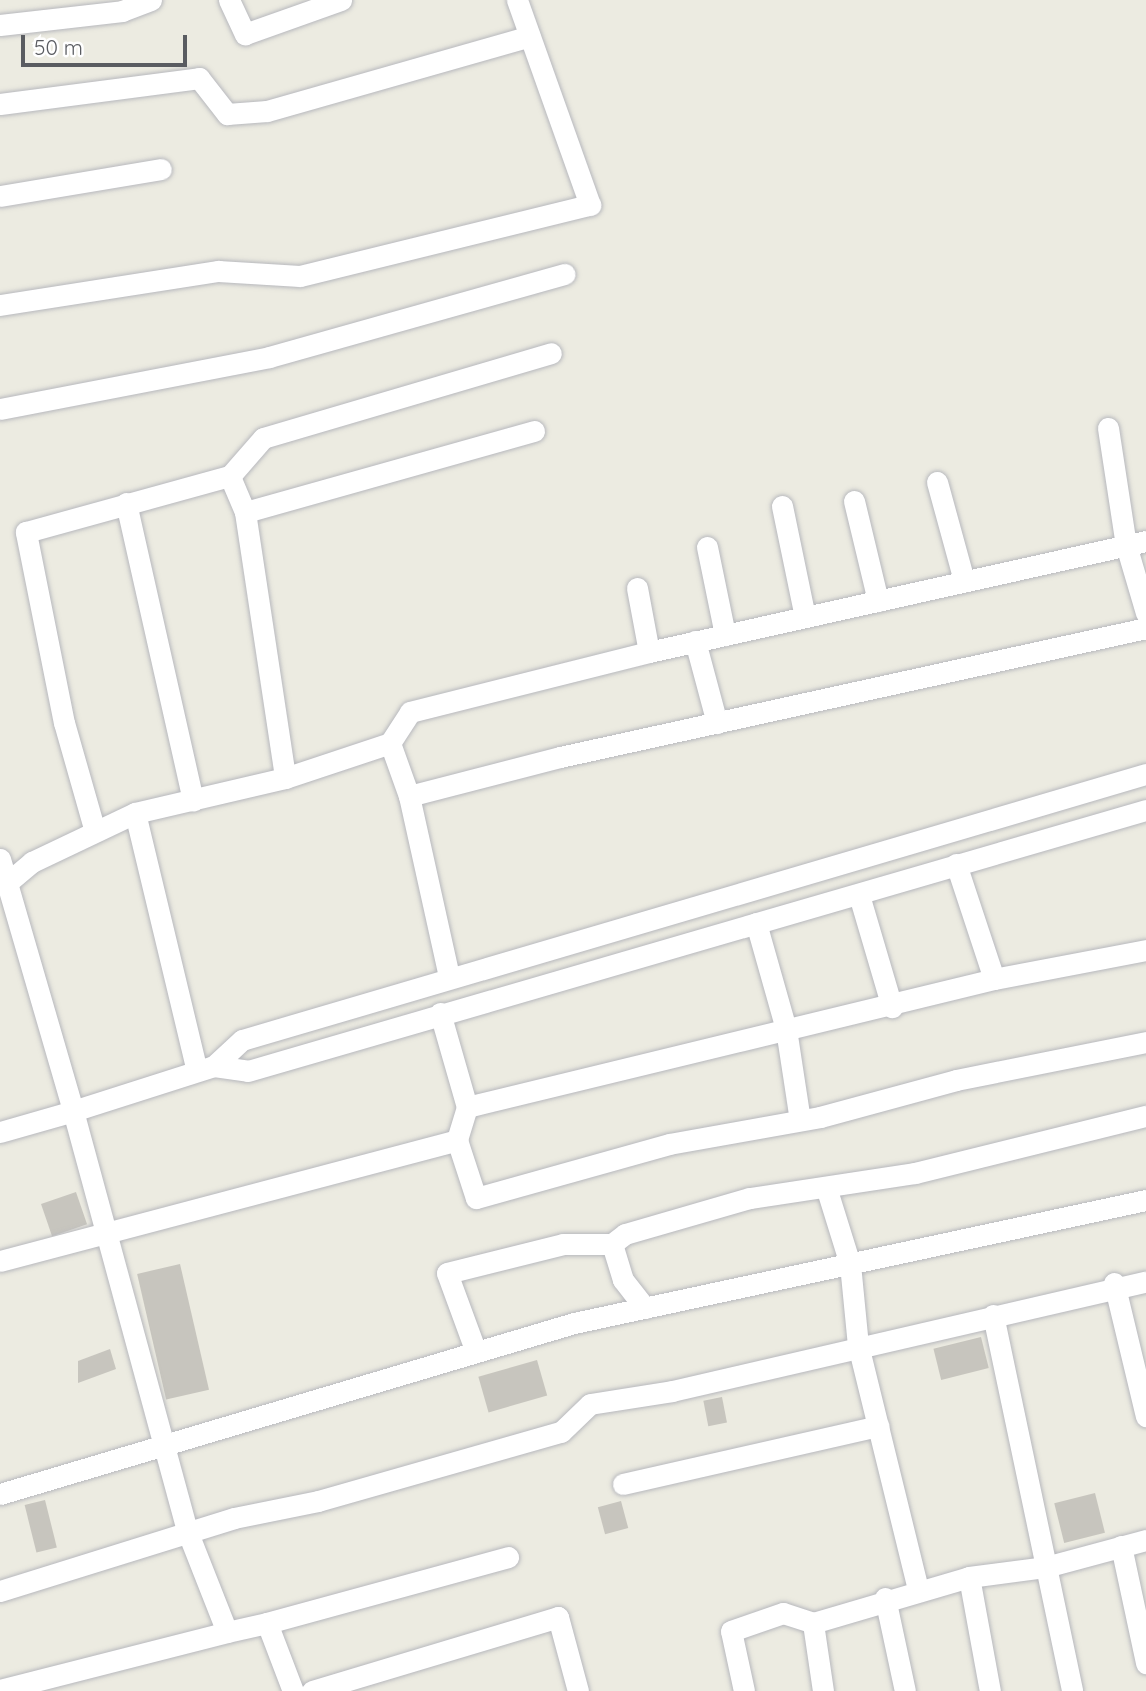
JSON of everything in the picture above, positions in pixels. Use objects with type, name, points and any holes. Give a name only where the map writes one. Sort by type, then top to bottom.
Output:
[{"type":"street","points":[[0,25],[122,12],[151,0]]},
{"type":"street","points":[[229,0],[245,34],[341,0]]},
{"type":"street","points":[[0,305],[218,271],[300,276],[590,205],[517,0]]},
{"type":"street","points":[[0,104],[199,78],[227,114],[267,111],[530,36]]},
{"type":"street","points":[[0,196],[160,169]]},
{"type":"street","points":[[0,409],[269,357],[565,274]]},
{"type":"street","points":[[94,828],[64,723],[26,532],[230,476],[263,438],[551,353]]},
{"type":"street","points":[[1108,428],[1136,543],[1146,612]]},
{"type":"street","points":[[245,512],[534,431]]},
{"type":"street","points":[[230,476],[245,512],[285,778]]},
{"type":"street","points":[[937,482],[964,581]]},
{"type":"street","points":[[854,501],[878,601]]},
{"type":"street","points":[[126,503],[193,801]]},
{"type":"street","points":[[782,506],[805,617]]},
{"type":"street","points":[[7,883],[32,862],[94,828],[135,813],[285,778],[390,743],[410,712],[695,641],[1136,543]]},
{"type":"street","points":[[707,547],[725,635]]},
{"type":"street","points":[[637,588],[649,652]]},
{"type":"street","points":[[409,796],[717,723],[1146,628]]},
{"type":"street","points":[[695,641],[717,723]]},
{"type":"street","points":[[390,743],[409,796],[449,976]]},
{"type":"street","points":[[0,1132],[205,1069],[243,1041],[449,976],[1146,774]]},
{"type":"street","points":[[205,1069],[248,1071],[440,1013],[859,895],[956,864],[1146,810]]},
{"type":"street","points":[[135,813],[205,1069]]},
{"type":"street","points":[[0,859],[74,1111],[163,1448],[188,1532],[227,1632]]},
{"type":"street","points":[[956,864],[994,979]]},
{"type":"street","points":[[859,895],[892,1007]]},
{"type":"street","points":[[756,923],[786,1029],[800,1120]]},
{"type":"street","points":[[467,1107],[786,1029],[892,1007],[994,979],[1146,950]]},
{"type":"street","points":[[440,1013],[467,1107],[457,1140],[476,1198],[669,1144],[800,1120],[956,1080],[1146,1042]]},
{"type":"street","points":[[476,1352],[447,1272],[564,1244],[612,1244],[625,1234],[750,1198],[915,1174],[1146,1116]]},
{"type":"street","points":[[0,1261],[457,1140]]},
{"type":"street","points":[[826,1187],[850,1264],[858,1345],[918,1590]]},
{"type":"street","points":[[0,1494],[163,1448],[476,1352],[645,1308],[1146,1200]]},
{"type":"street","points":[[612,1244],[623,1280],[645,1308]]},
{"type":"street","points":[[0,1591],[188,1532],[561,1432],[590,1404],[672,1391],[858,1345],[1115,1286],[1146,1282]]},
{"type":"street","points":[[1115,1286],[1146,1415]]},
{"type":"street","points":[[993,1315],[1072,1691]]},
{"type":"street","points":[[623,1484],[878,1426]]},
{"type":"street","points":[[744,1691],[731,1631],[783,1613],[813,1623],[885,1598],[969,1577],[1046,1567],[1146,1540]]},
{"type":"street","points":[[1121,1546],[1146,1663]]},
{"type":"street","points":[[0,1690],[267,1623],[508,1557]]},
{"type":"street","points":[[969,1577],[990,1691]]},
{"type":"street","points":[[885,1598],[905,1691]]},
{"type":"street","points":[[312,1691],[558,1617],[577,1691]]},
{"type":"street","points":[[267,1623],[293,1691]]},
{"type":"street","points":[[813,1623],[823,1691]]},
{"type":"building","points":[[76,1192],[87,1224],[52,1236],[41,1204]]},
{"type":"building","points":[[180,1264],[209,1390],[166,1400],[137,1274]]},
{"type":"building","points":[[981,1337],[989,1368],[941,1380],[933,1349]]},
{"type":"building","points":[[110,1349],[116,1369],[78,1383],[78,1361]]},
{"type":"building","points":[[537,1360],[547,1396],[489,1412],[478,1377]]},
{"type":"building","points":[[722,1397],[727,1423],[708,1426],[703,1401]]},
{"type":"building","points":[[1095,1493],[1105,1533],[1064,1543],[1054,1503]]},
{"type":"building","points":[[45,1500],[57,1548],[36,1553],[25,1505]]},
{"type":"building","points":[[621,1501],[628,1528],[605,1534],[598,1507]]}]
